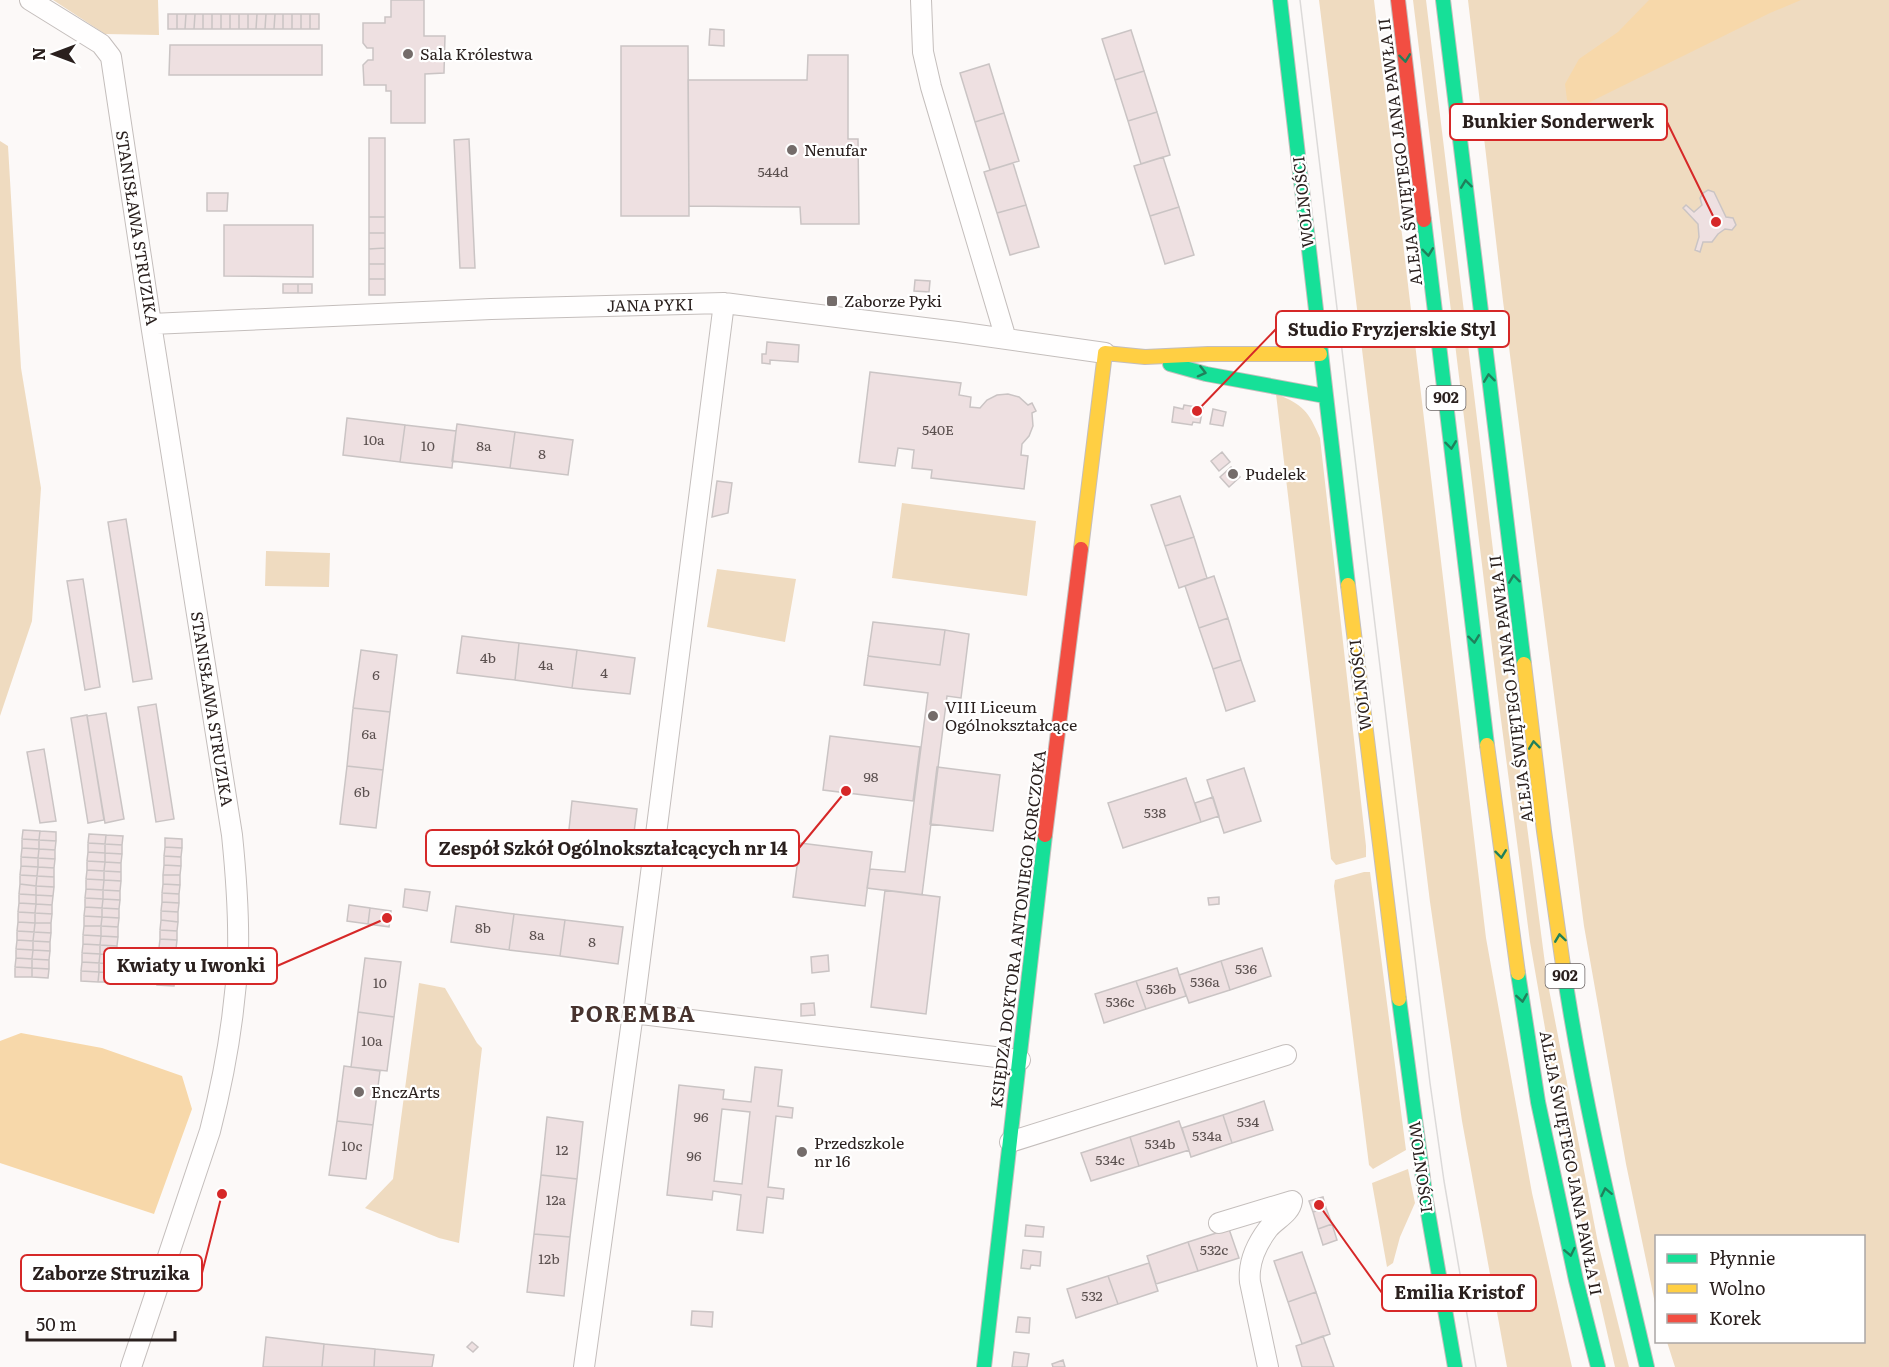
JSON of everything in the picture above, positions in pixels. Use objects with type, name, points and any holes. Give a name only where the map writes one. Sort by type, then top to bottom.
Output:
[{"type":"main road","name":"WOLNOŚCI","points":[[1280,0],[1325,396],[1406,1055],[1426,1201],[1455,1367]]},
{"type":"main road","name":"ALEJA ŚWIĘTEGO JANA PAWŁA II","points":[[1398,0],[1488,752],[1513,941],[1538,1102],[1576,1280],[1598,1367]]},
{"type":"main road","name":"ALEJA ŚWIĘTEGO JANA PAWŁA II","points":[[1443,0],[1544,831],[1569,1004],[1594,1137],[1647,1367]]},
{"type":"main road","name":"JANA PYKI","points":[[1106,353],[1145,357],[1208,354],[1320,354]]},
{"type":"main road","name":"KSIĘDZA DOKTORA ANTONIEGO KORCZOKA","points":[[984,1367],[1050,796],[1106,353]]},
{"type":"main road","name":"JANA PYKI","points":[[1145,357],[1206,374],[1325,396]]},
{"type":"main road","points":[[1619,1249],[1661,1367]]},
{"type":"main road","points":[[1576,1280],[1590,1367]]},
{"type":"street","name":"STANISŁAWA STRUZIKA","points":[[30,0],[101,44],[111,57],[236,872],[238,952],[236,986],[226,1058],[210,1131],[131,1367]]},
{"type":"street","points":[[920,4],[923,52],[931,87],[1006,339]]},
{"type":"street","points":[[584,1367],[633,1012],[724,303]]},
{"type":"street","name":"JANA PYKI","points":[[151,324],[491,309],[724,303],[1106,353]]},
{"type":"street","points":[[633,1012],[1020,1060]]},
{"type":"street","points":[[1010,1142],[1286,1055]]},
{"type":"street","points":[[1219,1223],[1292,1201],[1291,1208],[1268,1229],[1252,1257],[1249,1270],[1268,1367]]},
{"type":"shaded area","points":[[53,0],[158,0],[159,35],[105,34]]},
{"type":"shaded area","points":[[1319,0],[1374,0],[1486,938],[1532,1193],[1572,1367],[1507,1367],[1462,1121],[1430,902]]},
{"type":"shaded area","points":[[1413,0],[1426,0],[1547,979],[1598,1243],[1629,1367],[1615,1367],[1569,1166],[1530,942]]},
{"type":"shaded area","points":[[1468,0],[1889,0],[1889,1367],[1675,1367],[1667,1343],[1865,1343],[1865,1235],[1655,1235],[1655,1303],[1626,1164],[1584,926],[1503,301]]},
{"type":"shaded area","points":[[1649,0],[1801,0],[1588,103],[1576,106],[1567,100],[1565,84],[1579,59],[1618,32]]},
{"type":"shaded area","points":[[0,141],[8,146],[21,368],[41,488],[32,621],[0,716]]},
{"type":"shaded area","points":[[1276,394],[1293,401],[1304,410],[1320,438],[1366,846],[1366,857],[1336,865],[1331,859]]},
{"type":"shaded area","points":[[902,503],[1036,521],[1027,596],[892,578]]},
{"type":"shaded area","points":[[266,551],[330,553],[329,587],[265,586]]},
{"type":"shaded area","points":[[717,569],[796,579],[785,642],[707,627]]},
{"type":"shaded area","points":[[1370,872],[1406,1150],[1373,1169],[1369,1165],[1334,886],[1335,880]]},
{"type":"shaded area","points":[[419,983],[445,988],[482,1048],[459,1243],[439,1238],[365,1208],[393,1179]]},
{"type":"shaded area","points":[[21,1033],[102,1048],[182,1076],[192,1109],[154,1214],[0,1163],[0,1041]]},
{"type":"shaded area","points":[[1408,1169],[1415,1203],[1400,1237],[1393,1263],[1387,1267],[1372,1183]]},
{"type":"building","points":[[391,0],[424,0],[424,36],[445,36],[444,73],[425,74],[425,123],[391,123],[391,91],[386,91],[386,85],[364,85],[363,65],[368,60],[373,60],[373,48],[367,48],[363,43],[363,23],[385,23],[385,17],[391,17]]},
{"type":"building","points":[[168,14],[177,14],[177,29],[168,29]]},
{"type":"building","points":[[177,14],[186,14],[185,29],[177,29]]},
{"type":"building","points":[[186,14],[195,14],[194,29],[185,29]]},
{"type":"building","points":[[195,14],[203,14],[203,29],[194,29]]},
{"type":"building","points":[[203,14],[212,14],[212,29],[203,29]]},
{"type":"building","points":[[212,14],[221,14],[221,29],[212,29]]},
{"type":"building","points":[[221,14],[230,14],[230,29],[221,29]]},
{"type":"building","points":[[230,14],[239,14],[239,29],[230,29]]},
{"type":"building","points":[[239,14],[248,14],[248,29],[239,29]]},
{"type":"building","points":[[248,14],[257,14],[256,29],[248,29]]},
{"type":"building","points":[[257,14],[266,14],[265,29],[256,29]]},
{"type":"building","points":[[266,14],[275,14],[274,29],[265,29]]},
{"type":"building","points":[[275,14],[283,14],[283,29],[274,29]]},
{"type":"building","points":[[283,14],[292,14],[292,29],[283,29]]},
{"type":"building","points":[[292,14],[301,14],[301,29],[292,29]]},
{"type":"building","points":[[301,14],[310,14],[310,29],[301,29]]},
{"type":"building","points":[[310,14],[319,14],[319,29],[310,29]]},
{"type":"building","points":[[710,29],[724,30],[724,46],[709,45]]},
{"type":"building","points":[[1131,30],[1144,71],[1115,80],[1102,39]]},
{"type":"building","points":[[170,45],[322,45],[322,75],[169,75]]},
{"type":"building","points":[[621,46],[688,46],[689,216],[621,216]]},
{"type":"building","points":[[808,55],[848,55],[848,139],[858,139],[859,224],[801,224],[800,207],[689,206],[688,80],[807,80]]},
{"type":"building","points":[[989,64],[1004,113],[975,122],[960,73]]},
{"type":"building","points":[[1144,71],[1157,112],[1128,121],[1115,80]]},
{"type":"building","points":[[1157,112],[1170,155],[1141,164],[1128,121]]},
{"type":"building","points":[[1004,113],[1019,161],[990,170],[975,122]]},
{"type":"building","points":[[369,138],[385,138],[385,217],[369,217]]},
{"type":"building","points":[[469,139],[475,268],[460,268],[454,140]]},
{"type":"building","points":[[1163,157],[1179,207],[1150,216],[1134,166]]},
{"type":"building","points":[[1013,163],[1026,205],[997,213],[984,172]]},
{"type":"building","points":[[1708,190],[1714,192],[1726,217],[1733,218],[1736,225],[1732,230],[1725,229],[1712,242],[1703,242],[1700,252],[1695,250],[1699,237],[1698,224],[1683,208],[1686,205],[1694,212],[1702,205],[1700,198]]},
{"type":"building","points":[[207,193],[228,193],[227,211],[207,211]]},
{"type":"building","points":[[1026,205],[1039,247],[1010,255],[997,213]]},
{"type":"building","points":[[1179,207],[1194,255],[1165,264],[1150,216]]},
{"type":"building","points":[[369,217],[385,217],[385,233],[369,233]]},
{"type":"building","points":[[224,225],[313,225],[313,277],[224,276]]},
{"type":"building","points":[[369,233],[385,233],[385,248],[369,249]]},
{"type":"building","points":[[385,248],[385,264],[369,264],[369,249]]},
{"type":"building","points":[[369,264],[385,264],[385,279],[369,279]]},
{"type":"building","points":[[369,279],[385,279],[385,295],[369,295]]},
{"type":"building","points":[[915,280],[930,281],[929,292],[914,291]]},
{"type":"building","points":[[283,284],[298,284],[298,293],[283,293]]},
{"type":"building","points":[[298,284],[312,284],[312,293],[298,293]]},
{"type":"building","points":[[767,342],[799,345],[798,362],[770,360],[770,364],[762,363],[762,354],[766,354]]},
{"type":"building","points":[[870,372],[961,383],[959,395],[971,397],[970,407],[980,408],[987,400],[997,395],[1008,394],[1019,397],[1028,405],[1032,403],[1036,411],[1032,413],[1033,426],[1029,436],[1022,444],[1021,455],[1028,456],[1024,489],[931,478],[932,470],[912,468],[914,450],[898,448],[895,466],[859,462]]},
{"type":"building","points":[[1184,405],[1203,408],[1200,423],[1193,422],[1192,425],[1172,422],[1174,407],[1183,409]]},
{"type":"building","points":[[1213,409],[1226,412],[1223,426],[1210,424]]},
{"type":"building","points":[[347,418],[405,425],[400,462],[343,455]]},
{"type":"building","points":[[457,424],[515,432],[510,468],[452,461]]},
{"type":"building","points":[[405,425],[456,431],[452,468],[400,462]]},
{"type":"building","points":[[515,432],[573,440],[568,475],[510,468]]},
{"type":"building","points":[[1222,452],[1230,462],[1219,471],[1211,461]]},
{"type":"building","points":[[1231,467],[1240,477],[1229,487],[1220,477]]},
{"type":"building","points":[[717,481],[732,483],[728,513],[712,517]]},
{"type":"building","points":[[1180,496],[1194,537],[1165,546],[1151,505]]},
{"type":"building","points":[[126,519],[152,679],[133,682],[108,522]]},
{"type":"building","points":[[1194,537],[1207,578],[1179,588],[1165,546]]},
{"type":"building","points":[[1214,576],[1228,618],[1199,628],[1185,586]]},
{"type":"building","points":[[83,579],[100,687],[85,690],[67,581]]},
{"type":"building","points":[[1228,618],[1241,660],[1213,669],[1199,628]]},
{"type":"building","points":[[873,622],[945,630],[940,665],[868,656]]},
{"type":"building","points":[[945,630],[969,634],[961,698],[947,696],[922,895],[867,888],[870,869],[905,872],[928,693],[864,685],[868,656],[940,665]]},
{"type":"building","points":[[462,636],[519,643],[515,680],[457,673]]},
{"type":"building","points":[[519,643],[577,650],[572,688],[515,680]]},
{"type":"building","points":[[361,650],[397,655],[390,712],[353,708]]},
{"type":"building","points":[[577,650],[635,658],[630,694],[572,688]]},
{"type":"building","points":[[1241,660],[1255,701],[1226,711],[1213,669]]},
{"type":"building","points":[[156,704],[174,819],[156,822],[138,707]]},
{"type":"building","points":[[353,708],[390,712],[383,770],[347,766]]},
{"type":"building","points":[[106,713],[124,819],[105,823],[87,716]]},
{"type":"building","points":[[87,715],[104,820],[88,823],[71,718]]},
{"type":"building","points":[[830,736],[920,747],[913,801],[823,790]]},
{"type":"building","points":[[44,749],[56,821],[40,823],[27,752]]},
{"type":"building","points":[[347,766],[383,770],[376,828],[340,824]]},
{"type":"building","points":[[937,767],[1000,775],[993,831],[930,824]]},
{"type":"building","points":[[1244,768],[1261,821],[1224,833],[1207,780]]},
{"type":"building","points":[[1186,778],[1201,822],[1123,848],[1108,803]]},
{"type":"building","points":[[1213,797],[1219,816],[1201,822],[1195,803]]},
{"type":"building","points":[[572,801],[637,809],[631,856],[567,848]]},
{"type":"building","points":[[23,830],[40,831],[39,840],[22,839]]},
{"type":"building","points":[[40,831],[56,832],[56,841],[39,840]]},
{"type":"building","points":[[89,834],[106,835],[105,844],[88,843]]},
{"type":"building","points":[[106,835],[123,836],[122,845],[105,844]]},
{"type":"building","points":[[165,838],[182,839],[182,848],[165,847]]},
{"type":"building","points":[[22,839],[39,840],[39,849],[22,848]]},
{"type":"building","points":[[39,840],[56,841],[55,850],[39,849]]},
{"type":"building","points":[[88,843],[105,844],[105,853],[88,852]]},
{"type":"building","points":[[800,843],[872,852],[865,906],[793,897]]},
{"type":"building","points":[[105,844],[122,845],[122,854],[105,853]]},
{"type":"building","points":[[165,847],[182,848],[181,857],[164,856]]},
{"type":"building","points":[[22,848],[39,849],[38,858],[21,857]]},
{"type":"building","points":[[39,849],[55,850],[55,859],[38,858]]},
{"type":"building","points":[[88,852],[105,853],[105,862],[87,861]]},
{"type":"building","points":[[105,853],[122,854],[121,863],[105,862]]},
{"type":"building","points":[[164,856],[181,857],[181,866],[164,865]]},
{"type":"building","points":[[21,857],[38,858],[38,867],[21,866]]},
{"type":"building","points":[[38,858],[55,859],[54,868],[38,867]]},
{"type":"building","points":[[87,861],[105,862],[104,871],[87,870]]},
{"type":"building","points":[[105,862],[121,863],[121,872],[104,871]]},
{"type":"building","points":[[164,865],[181,866],[180,875],[163,875]]},
{"type":"building","points":[[21,866],[38,867],[37,876],[20,875]]},
{"type":"building","points":[[38,867],[54,868],[54,877],[37,876]]},
{"type":"building","points":[[87,870],[104,871],[104,880],[86,879]]},
{"type":"building","points":[[104,871],[121,872],[121,881],[104,880]]},
{"type":"building","points":[[20,875],[37,876],[36,886],[20,884]]},
{"type":"building","points":[[163,875],[180,875],[180,885],[163,884]]},
{"type":"building","points":[[37,876],[54,877],[54,887],[36,886]]},
{"type":"building","points":[[86,879],[104,880],[103,890],[86,889]]},
{"type":"building","points":[[104,880],[121,881],[120,891],[103,890]]},
{"type":"building","points":[[20,884],[36,886],[36,895],[19,894]]},
{"type":"building","points":[[163,884],[180,885],[179,894],[162,893]]},
{"type":"building","points":[[36,886],[54,887],[53,896],[36,895]]},
{"type":"building","points":[[86,889],[103,890],[103,899],[85,898]]},
{"type":"building","points":[[405,889],[430,892],[427,911],[403,907]]},
{"type":"building","points":[[103,890],[120,891],[120,900],[103,899]]},
{"type":"building","points":[[885,890],[940,897],[926,1014],[871,1007]]},
{"type":"building","points":[[162,893],[179,894],[179,903],[162,902]]},
{"type":"building","points":[[19,894],[36,895],[36,904],[19,903]]},
{"type":"building","points":[[36,895],[53,896],[52,905],[36,904]]},
{"type":"building","points":[[1219,897],[1219,904],[1209,905],[1208,898]]},
{"type":"building","points":[[85,898],[103,899],[102,908],[85,907]]},
{"type":"building","points":[[103,899],[120,900],[119,909],[102,908]]},
{"type":"building","points":[[162,902],[179,903],[178,912],[161,911]]},
{"type":"building","points":[[19,903],[36,904],[35,913],[18,912]]},
{"type":"building","points":[[36,904],[52,905],[52,914],[35,913]]},
{"type":"building","points":[[349,905],[370,908],[368,924],[347,921]]},
{"type":"building","points":[[456,906],[514,914],[509,950],[451,942]]},
{"type":"building","points":[[85,907],[102,908],[102,917],[84,916]]},
{"type":"building","points":[[102,908],[119,909],[119,918],[102,917]]},
{"type":"building","points":[[370,908],[391,911],[389,927],[368,924]]},
{"type":"building","points":[[161,911],[178,912],[178,922],[161,920]]},
{"type":"building","points":[[18,912],[35,913],[35,923],[18,922]]},
{"type":"building","points":[[35,913],[52,914],[51,923],[35,923]]},
{"type":"building","points":[[514,914],[565,920],[560,956],[509,950]]},
{"type":"building","points":[[84,916],[102,917],[101,926],[84,926]]},
{"type":"building","points":[[102,917],[119,918],[118,927],[101,926]]},
{"type":"building","points":[[161,920],[178,922],[177,931],[160,930]]},
{"type":"building","points":[[565,920],[623,927],[618,964],[560,956]]},
{"type":"building","points":[[18,922],[35,923],[34,932],[17,931]]},
{"type":"building","points":[[35,923],[51,923],[51,933],[34,932]]},
{"type":"building","points":[[84,926],[101,926],[101,936],[83,935]]},
{"type":"building","points":[[101,926],[118,927],[118,937],[101,936]]},
{"type":"building","points":[[160,930],[177,931],[177,940],[160,939]]},
{"type":"building","points":[[17,931],[34,932],[33,941],[17,940]]},
{"type":"building","points":[[34,932],[51,933],[50,942],[33,941]]},
{"type":"building","points":[[83,935],[101,936],[100,945],[83,944]]},
{"type":"building","points":[[101,936],[118,937],[117,946],[100,945]]},
{"type":"building","points":[[160,939],[177,940],[176,949],[159,948]]},
{"type":"building","points":[[17,940],[33,941],[33,950],[16,949]]},
{"type":"building","points":[[33,941],[50,942],[50,951],[33,950]]},
{"type":"building","points":[[83,944],[100,945],[100,954],[82,953]]},
{"type":"building","points":[[100,945],[117,946],[117,955],[100,954]]},
{"type":"building","points":[[1262,948],[1271,976],[1230,990],[1221,961]]},
{"type":"building","points":[[16,949],[33,950],[32,959],[16,958]]},
{"type":"building","points":[[33,950],[50,951],[49,960],[32,959]]},
{"type":"building","points":[[82,953],[100,954],[99,963],[82,962]]},
{"type":"building","points":[[100,954],[117,955],[116,964],[99,963]]},
{"type":"building","points":[[828,955],[829,971],[812,973],[811,957]]},
{"type":"building","points":[[16,958],[32,959],[32,968],[15,967]]},
{"type":"building","points":[[365,958],[401,962],[394,1017],[358,1012]]},
{"type":"building","points":[[32,959],[49,960],[49,969],[32,968]]},
{"type":"building","points":[[1221,961],[1230,990],[1189,1003],[1179,975]]},
{"type":"building","points":[[82,962],[99,963],[99,972],[81,971]]},
{"type":"building","points":[[99,963],[116,964],[116,973],[99,972]]},
{"type":"building","points":[[15,967],[32,968],[32,977],[15,977]]},
{"type":"building","points":[[32,968],[49,969],[48,978],[32,977]]},
{"type":"building","points":[[1177,968],[1186,996],[1146,1009],[1136,981]]},
{"type":"building","points":[[81,971],[99,972],[98,982],[81,981]]},
{"type":"building","points":[[99,972],[116,973],[115,982],[98,982]]},
{"type":"building","points":[[158,975],[175,977],[174,986],[157,985]]},
{"type":"building","points":[[1136,981],[1146,1009],[1104,1023],[1095,994]]},
{"type":"building","points":[[814,1003],[815,1015],[801,1016],[801,1004]]},
{"type":"building","points":[[358,1012],[394,1017],[387,1071],[351,1067]]},
{"type":"building","name":"EnczArts","points":[[344,1066],[380,1071],[373,1125],[337,1121]]},
{"type":"building","points":[[755,1067],[782,1070],[778,1106],[793,1108],[792,1118],[776,1116],[768,1187],[784,1189],[783,1199],[767,1197],[763,1233],[737,1230],[741,1195],[713,1191],[712,1200],[667,1195],[679,1085],[724,1090],[723,1099],[751,1102]],"holes":[[[722,1109],[750,1112],[742,1184],[714,1181]]]},
{"type":"building","points":[[1264,1101],[1273,1130],[1232,1143],[1223,1115]]},
{"type":"building","points":[[1223,1115],[1232,1143],[1191,1157],[1182,1128]]},
{"type":"building","points":[[547,1117],[583,1122],[577,1179],[541,1175]]},
{"type":"building","points":[[337,1121],[373,1125],[366,1179],[329,1175]]},
{"type":"building","points":[[1179,1121],[1189,1150],[1139,1166],[1130,1137]]},
{"type":"building","points":[[1130,1137],[1139,1166],[1091,1181],[1081,1153]]},
{"type":"building","points":[[541,1175],[577,1179],[570,1237],[534,1234]]},
{"type":"building","points":[[1323,1197],[1326,1208],[1313,1212],[1309,1201]]},
{"type":"building","points":[[1326,1208],[1332,1224],[1318,1229],[1313,1212]]},
{"type":"building","points":[[1332,1224],[1337,1240],[1323,1245],[1318,1229]]},
{"type":"building","points":[[1026,1225],[1044,1227],[1043,1237],[1025,1236]]},
{"type":"building","points":[[1229,1229],[1239,1258],[1198,1271],[1188,1242]]},
{"type":"building","points":[[534,1234],[570,1237],[564,1296],[527,1292]]},
{"type":"building","points":[[1188,1242],[1198,1271],[1156,1284],[1147,1256]]},
{"type":"building","points":[[1023,1250],[1041,1252],[1040,1266],[1031,1265],[1030,1269],[1021,1268]]},
{"type":"building","points":[[1302,1252],[1316,1292],[1288,1302],[1274,1261]]},
{"type":"building","points":[[1149,1263],[1158,1291],[1118,1304],[1108,1276]]},
{"type":"building","points":[[1108,1276],[1118,1304],[1076,1318],[1067,1289]]},
{"type":"building","points":[[1316,1292],[1330,1334],[1302,1344],[1288,1302]]},
{"type":"building","points":[[692,1311],[713,1312],[712,1327],[691,1325]]},
{"type":"building","points":[[1018,1317],[1030,1318],[1029,1333],[1016,1332]]},
{"type":"building","points":[[1323,1336],[1334,1367],[1302,1367],[1296,1346]]},
{"type":"building","points":[[266,1337],[324,1344],[322,1367],[263,1367]]},
{"type":"building","points":[[472,1342],[478,1347],[473,1352],[467,1347]]},
{"type":"building","points":[[324,1344],[375,1349],[374,1367],[322,1367]]},
{"type":"building","points":[[375,1349],[434,1355],[432,1367],[374,1367]]},
{"type":"building","points":[[1014,1352],[1029,1354],[1027,1367],[1012,1367]]},
{"type":"building","points":[[1063,1360],[1065,1367],[1053,1367],[1052,1364]]},
{"type":"tram line","points":[[1300,0],[1430,1083],[1444,1181],[1476,1367]]},
{"type":"traffic: fast","points":[[1280,0],[1348,585]]},
{"type":"traffic: fast","points":[[1443,0],[1524,664]]},
{"type":"traffic: fast","points":[[1424,220],[1487,745]]},
{"type":"traffic: fast","points":[[1170,364],[1206,374],[1325,396]]},
{"type":"traffic: fast","points":[[984,1367],[1045,835]]},
{"type":"traffic: fast","points":[[1563,965],[1590,1117],[1647,1367]]},
{"type":"traffic: fast","points":[[1518,973],[1538,1102],[1576,1280],[1598,1367]]},
{"type":"traffic: fast","points":[[1399,999],[1426,1201],[1455,1367]]},
{"type":"traffic: slow","points":[[1081,549],[1105,353],[1145,357],[1208,354],[1320,354]]},
{"type":"traffic: slow","points":[[1348,585],[1399,999]]},
{"type":"traffic: slow","points":[[1524,664],[1563,965]]},
{"type":"traffic: slow","points":[[1487,745],[1518,973]]},
{"type":"traffic: jam","points":[[1398,0],[1424,220]]},
{"type":"traffic: jam","points":[[1045,835],[1081,549]]},
{"type":"place","name":"Sala Królestwa","points":[[408,54]]},
{"type":"place","name":"Nenufar","points":[[792,150]]},
{"type":"place","name":"Bunkier Sonderwerk","points":[[1716,222]]},
{"type":"place","name":"Zaborze Pyki","points":[[832,301]]},
{"type":"place","name":"Studio Fryzjerskie Styl","points":[[1197,411]]},
{"type":"place","name":"Pudelek","points":[[1233,474]]},
{"type":"place","name":"VIII Liceum Ogólnokształcące","points":[[933,716]]},
{"type":"place","name":"Zespół Szkół Ogólnokształcących nr 14","points":[[846,791]]},
{"type":"place","name":"Kwiaty u Iwonki","points":[[387,918]]},
{"type":"place","name":"EnczArts","points":[[359,1092]]},
{"type":"place","name":"Przedszkole nr 16","points":[[802,1152]]},
{"type":"place","name":"Zaborze Struzika","points":[[222,1194]]},
{"type":"place","name":"Emilia Kristof","points":[[1319,1205]]},
{"type":"district","name":"POREMBA","points":[[633,1014]]}]
